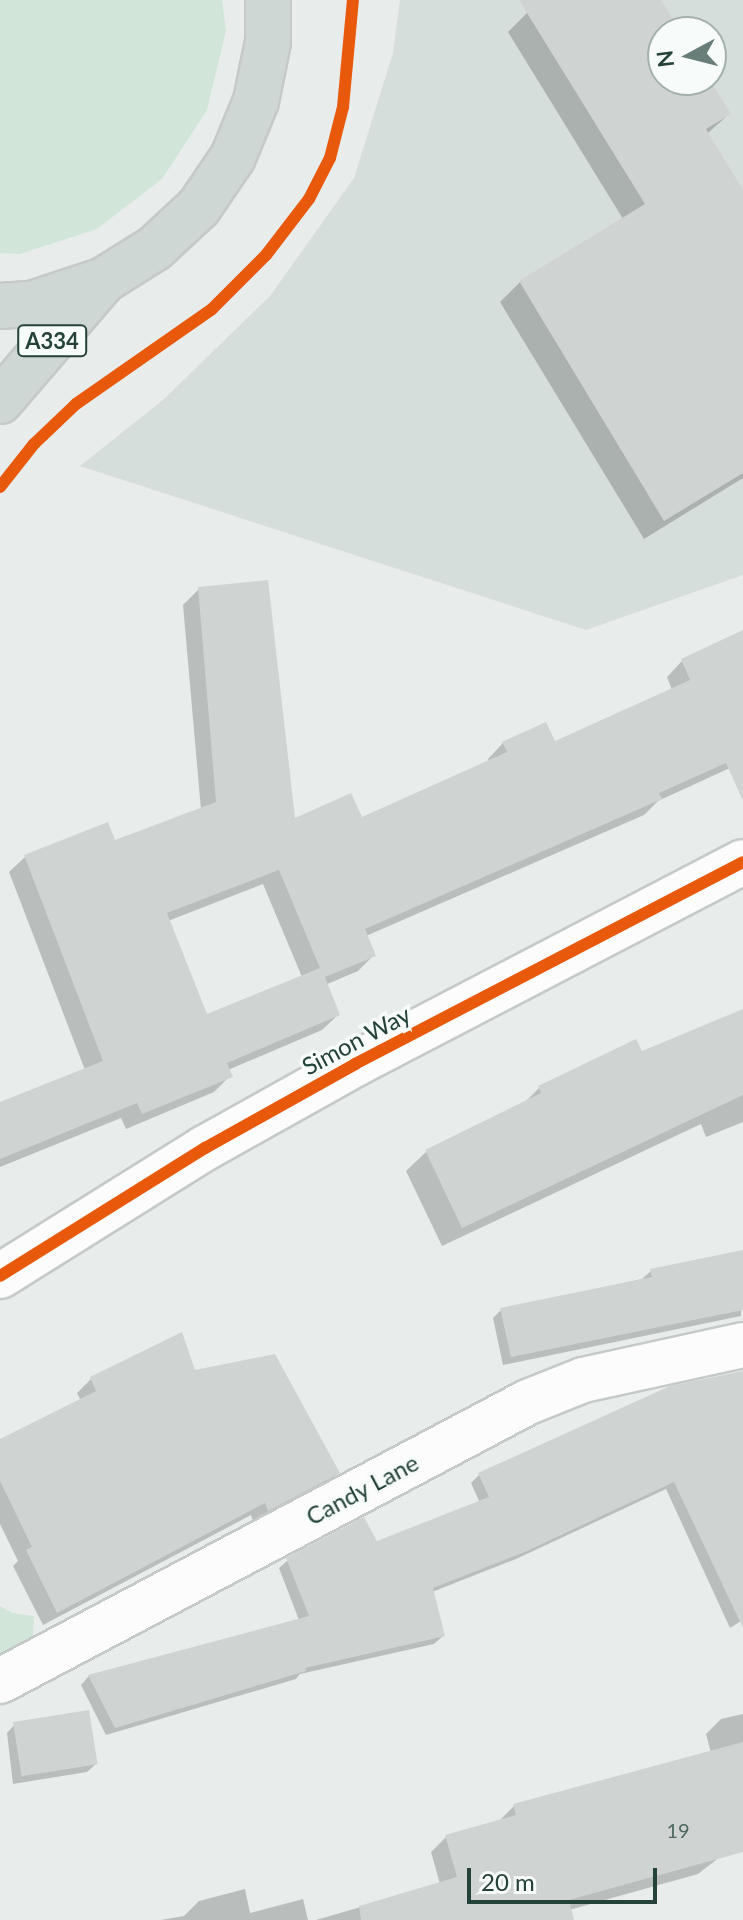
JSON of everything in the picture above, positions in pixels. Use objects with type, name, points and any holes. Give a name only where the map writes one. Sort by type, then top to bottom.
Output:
[{"type":"main road","points":[[0,306],[32,304],[104,280],[155,248],[199,207],[233,157],[256,101],[268,42],[268,0]]},
{"type":"main road","name":"A334","points":[[0,401],[104,280]]},
{"type":"street","name":"Simon Way","points":[[0,1276],[205,1148],[355,1064],[743,862]]},
{"type":"street","name":"Candy Lane","points":[[0,1681],[528,1402],[583,1380],[743,1345]]},
{"type":"shaded area","points":[[400,0],[743,0],[743,575],[586,630],[80,466],[164,399],[270,296],[354,178],[393,53]]},
{"type":"green space","points":[[0,0],[222,0],[226,31],[207,110],[162,179],[97,229],[20,254],[0,253]]},
{"type":"green space","points":[[0,1606],[12,1613],[34,1616],[33,1636],[0,1657]]},
{"type":"building","points":[[519,0],[661,0],[671,16],[647,16],[647,96],[720,96],[731,114],[706,129],[743,190],[743,473],[664,521],[519,281],[645,204]]},
{"type":"building","points":[[268,580],[295,818],[351,793],[362,817],[507,752],[502,742],[546,722],[555,741],[690,680],[681,659],[743,630],[743,801],[726,763],[659,793],[662,799],[365,929],[376,956],[325,977],[340,1015],[227,1063],[233,1077],[142,1114],[137,1103],[0,1159],[0,1102],[103,1061],[24,855],[108,822],[115,840],[216,802],[198,587]],"holes":[[[279,870],[320,968],[207,1014],[167,913]]]},
{"type":"building","points":[[743,1009],[743,1095],[462,1228],[425,1150],[541,1093],[538,1086],[636,1039],[642,1051]]},
{"type":"building","points":[[743,1250],[743,1310],[511,1357],[500,1308],[652,1277],[650,1269]]},
{"type":"building","points":[[182,1332],[195,1370],[275,1354],[340,1473],[268,1511],[265,1503],[57,1613],[26,1550],[32,1547],[0,1481],[0,1439],[96,1391],[90,1377]]},
{"type":"building","points":[[743,1371],[743,1628],[674,1482],[527,1551],[433,1588],[445,1636],[305,1668],[306,1671],[115,1728],[88,1675],[309,1616],[286,1558],[364,1517],[377,1541],[489,1497],[478,1473],[670,1386]]},
{"type":"building","points":[[89,1710],[98,1764],[22,1776],[13,1722]]},
{"type":"building","points":[[743,1742],[743,1852],[569,1900],[574,1920],[361,1920],[359,1906],[457,1877],[445,1835],[516,1815],[513,1804]]},
{"type":"cycle path","points":[[0,487],[34,444],[76,404],[212,309],[266,255],[309,199],[330,158],[343,107],[353,0]]},
{"type":"cycle path","points":[[0,1276],[205,1148],[355,1064],[743,862]]}]
